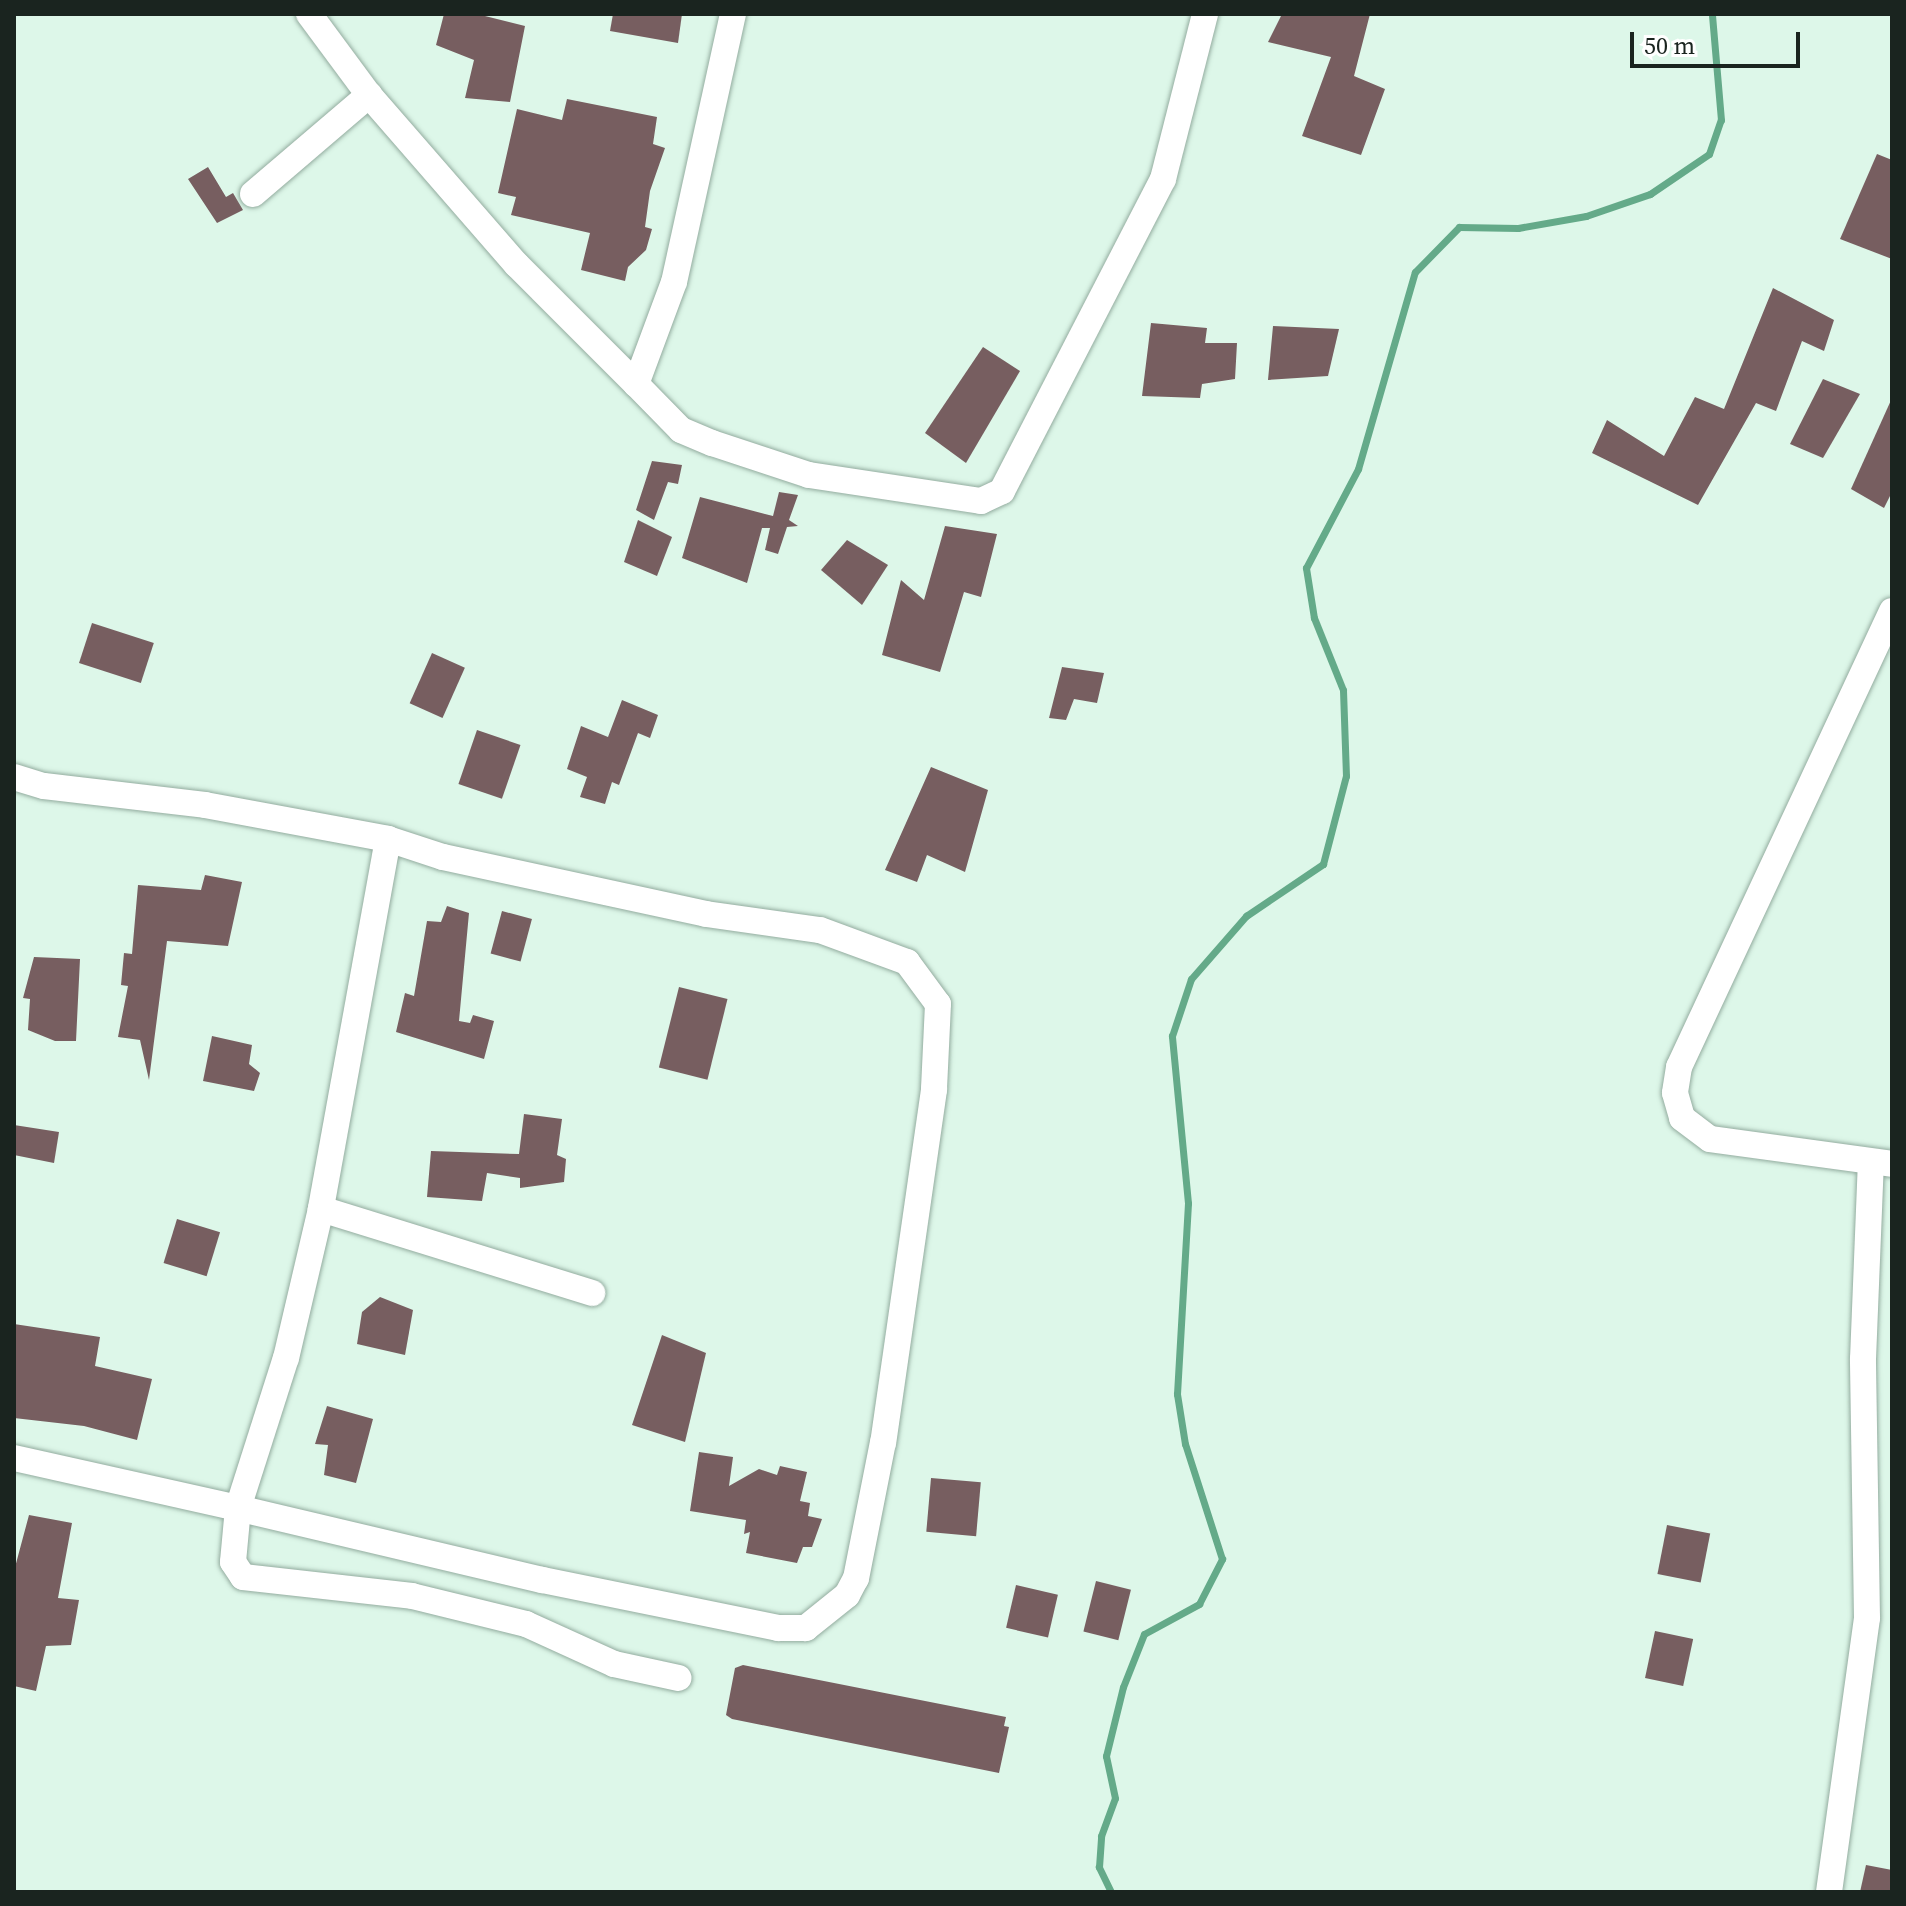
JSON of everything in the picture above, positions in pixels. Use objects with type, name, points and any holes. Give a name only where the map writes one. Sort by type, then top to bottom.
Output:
[{"type":"street","points":[[309,14],[369,95],[517,265],[681,430],[809,475],[992,499],[1002,491],[1163,179],[1205,14]]},
{"type":"street","points":[[636,384],[674,282],[707,152],[733,14]]},
{"type":"street","points":[[253,194],[369,95]]},
{"type":"street","points":[[1829,1892],[1867,1618],[1863,1359],[1881,1163],[1710,1139],[1682,1118],[1675,1093],[1679,1067],[1892,611]]},
{"type":"street","points":[[14,777],[388,839],[443,857],[706,914],[820,930],[907,962],[926,983],[938,1004],[934,1090],[883,1442],[856,1578],[828,1615],[806,1628],[778,1628],[542,1580],[14,1458]]},
{"type":"street","points":[[388,839],[321,1209],[286,1358],[238,1508],[233,1562],[243,1577],[412,1596],[526,1624],[614,1664],[679,1678]]},
{"type":"street","points":[[321,1209],[592,1293]]},
{"type":"building","points":[[444,14],[477,14],[525,26],[510,102],[465,98],[474,60],[436,45]]},
{"type":"building","points":[[613,14],[682,14],[678,43],[610,31]]},
{"type":"building","points":[[1282,14],[1370,14],[1354,76],[1385,89],[1361,155],[1302,136],[1331,57],[1268,42]]},
{"type":"building","points":[[567,99],[657,117],[653,144],[665,148],[650,191],[645,227],[652,229],[646,250],[628,267],[625,281],[581,270],[590,233],[511,215],[516,197],[498,193],[517,109],[562,120]]},
{"type":"building","points":[[1877,154],[1892,160],[1892,259],[1840,239]]},
{"type":"building","points":[[208,167],[226,197],[233,193],[243,210],[217,223],[188,179]]},
{"type":"building","points":[[1773,288],[1834,320],[1824,351],[1802,341],[1776,411],[1756,403],[1698,505],[1592,453],[1607,420],[1664,456],[1695,397],[1724,409]]},
{"type":"building","points":[[1151,323],[1207,328],[1205,343],[1237,343],[1235,379],[1202,384],[1200,398],[1142,396]]},
{"type":"building","points":[[1273,326],[1339,329],[1328,376],[1268,380]]},
{"type":"building","points":[[983,347],[1020,371],[966,463],[925,433]]},
{"type":"building","points":[[1823,379],[1860,394],[1823,458],[1790,444]]},
{"type":"building","points":[[1892,398],[1892,492],[1884,508],[1851,489]]},
{"type":"building","points":[[652,461],[682,465],[678,484],[668,482],[654,520],[636,510]]},
{"type":"building","points":[[779,492],[798,495],[789,520],[798,526],[787,527],[778,554],[765,550],[770,528],[762,528],[747,583],[682,558],[700,497],[773,516]]},
{"type":"building","points":[[638,520],[672,537],[657,576],[624,562]]},
{"type":"building","points":[[945,526],[997,534],[981,597],[964,592],[940,672],[882,655],[901,580],[924,600]]},
{"type":"building","points":[[847,540],[888,565],[862,605],[821,570]]},
{"type":"building","points":[[92,623],[154,643],[141,683],[79,663]]},
{"type":"building","points":[[432,653],[465,668],[443,718],[410,703]]},
{"type":"building","points":[[1062,667],[1104,673],[1097,703],[1074,699],[1066,720],[1049,718]]},
{"type":"building","points":[[622,700],[658,715],[650,738],[638,733],[619,785],[612,782],[605,804],[580,797],[587,777],[567,769],[581,726],[608,737]]},
{"type":"building","points":[[477,730],[520,745],[502,799],[458,784]]},
{"type":"building","points":[[931,767],[988,790],[965,872],[927,855],[917,882],[885,870]]},
{"type":"building","points":[[205,875],[242,882],[228,946],[167,941],[149,1080],[140,1040],[118,1037],[128,986],[121,985],[124,953],[132,954],[138,885],[201,890]]},
{"type":"building","points":[[447,906],[469,913],[459,1021],[470,1023],[473,1015],[494,1021],[484,1059],[396,1032],[405,993],[414,996],[427,921],[441,922]]},
{"type":"building","points":[[502,911],[532,919],[521,962],[491,954]]},
{"type":"building","points":[[34,957],[80,959],[76,1041],[55,1041],[28,1030],[30,999],[23,998]]},
{"type":"building","points":[[679,987],[728,999],[707,1080],[659,1068]]},
{"type":"building","points":[[212,1036],[252,1045],[249,1064],[260,1073],[254,1091],[203,1081]]},
{"type":"building","points":[[524,1114],[562,1119],[557,1155],[566,1159],[564,1182],[520,1188],[520,1178],[487,1173],[482,1201],[427,1197],[431,1151],[519,1154]]},
{"type":"building","points":[[14,1125],[59,1132],[54,1163],[14,1155]]},
{"type":"building","points":[[177,1219],[220,1232],[207,1276],[164,1263]]},
{"type":"building","points":[[380,1297],[413,1310],[405,1355],[357,1344],[362,1312]]},
{"type":"building","points":[[14,1324],[100,1337],[95,1366],[152,1379],[137,1440],[84,1426],[14,1418]]},
{"type":"building","points":[[662,1335],[706,1353],[685,1442],[632,1425]]},
{"type":"building","points":[[327,1406],[373,1419],[356,1483],[324,1475],[328,1445],[315,1444]]},
{"type":"building","points":[[699,1452],[733,1457],[729,1486],[759,1469],[777,1475],[780,1466],[807,1472],[800,1501],[810,1503],[808,1516],[822,1519],[812,1547],[803,1547],[797,1563],[746,1553],[750,1532],[744,1534],[746,1520],[690,1511]]},
{"type":"building","points":[[931,1478],[981,1482],[976,1536],[926,1532]]},
{"type":"building","points":[[29,1515],[72,1523],[58,1598],[79,1600],[71,1645],[46,1646],[36,1691],[14,1686],[14,1571]]},
{"type":"building","points":[[1667,1525],[1710,1533],[1701,1582],[1657,1574]]},
{"type":"building","points":[[1096,1581],[1131,1590],[1118,1640],[1083,1631]]},
{"type":"building","points":[[1016,1585],[1058,1595],[1048,1638],[1006,1628]]},
{"type":"building","points":[[1655,1631],[1693,1639],[1683,1686],[1645,1678]]},
{"type":"building","points":[[743,1665],[1006,1717],[1004,1726],[1009,1727],[999,1773],[732,1719],[726,1715],[735,1668]]},
{"type":"building","points":[[1866,1865],[1892,1870],[1892,1892],[1860,1892]]},
{"type":"waterway","points":[[1111,1892],[1099,1867],[1101,1836],[1115,1798],[1106,1756],[1123,1687],[1144,1634],[1199,1604],[1222,1559],[1185,1444],[1177,1394],[1188,1203],[1172,1036],[1191,979],[1246,916],[1323,864],[1346,776],[1343,690],[1314,618],[1306,568],[1358,469],[1415,272],[1459,227],[1518,228],[1586,216],[1650,194],[1709,154],[1721,120],[1712,14]]}]
